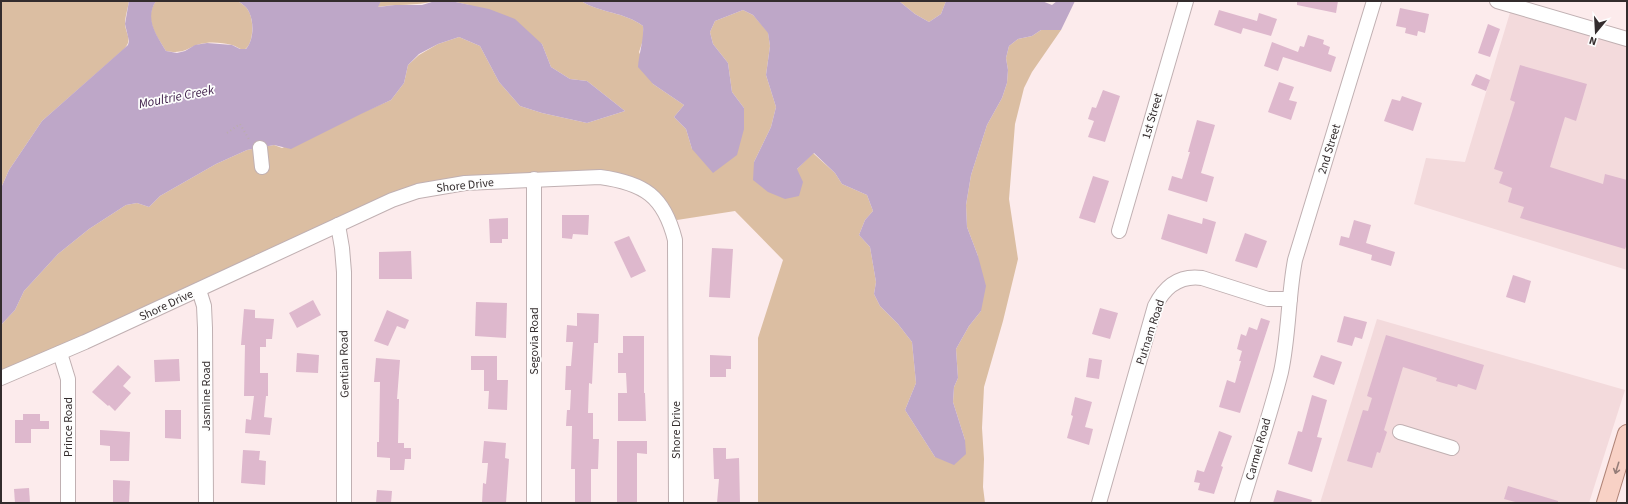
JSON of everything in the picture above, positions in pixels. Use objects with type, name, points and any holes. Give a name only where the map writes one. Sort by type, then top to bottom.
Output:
[{"type":"main road","points":[[1606,503],[1627,434]]},
{"type":"street","name":"1st Street","points":[[1119,231],[1186,1]]},
{"type":"street","name":"2nd Street","points":[[1290,299],[1291,281],[1295,260],[1374,1]]},
{"type":"street","points":[[1497,1],[1538,6],[1627,39]]},
{"type":"street","points":[[257,147],[262,167]]},
{"type":"street","name":"Shore Drive","points":[[1,378],[60,353],[392,200],[418,191],[465,183],[600,177],[630,183],[641,187],[654,198],[668,217],[672,230],[676,248],[676,503]]},
{"type":"street","name":"Segovia Road","points":[[534,179],[534,503]]},
{"type":"street","name":"Gentian Road","points":[[338,225],[344,272],[344,503]]},
{"type":"street","name":"Putnam Road","points":[[1098,503],[1155,306],[1165,289],[1183,278],[1193,277],[1202,278],[1268,299],[1290,299]]},
{"type":"street","name":"Jasmine Road","points":[[198,290],[204,306],[206,328],[206,503]]},
{"type":"street","name":"Carmel Road","points":[[1242,503],[1281,372],[1287,337],[1290,299]]},
{"type":"street","name":"Prince Road","points":[[60,353],[68,379],[68,503]]},
{"type":"street","points":[[1400,432],[1452,448]]},
{"type":"path","points":[[227,133],[240,124],[257,147]]},
{"type":"shaded area","points":[[1,1],[129,1],[125,21],[129,40],[127,46],[42,121],[9,170],[1,188]]},
{"type":"shaded area","points":[[156,1],[238,1],[247,9],[251,16],[252,32],[250,43],[244,50],[229,44],[206,43],[179,52],[166,51],[155,33],[151,21],[152,8]]},
{"type":"shaded area","points":[[381,1],[435,1],[421,4],[377,7]]},
{"type":"shaded area","points":[[451,1],[581,1],[596,8],[636,21],[643,26],[643,40],[639,52],[653,84],[684,105],[674,117],[686,129],[692,149],[744,108],[732,92],[728,63],[713,44],[710,32],[715,21],[743,10],[753,15],[768,32],[770,46],[766,75],[776,107],[771,127],[754,162],[797,169],[813,153],[835,173],[842,184],[867,195],[873,211],[865,220],[859,235],[870,247],[876,282],[874,294],[880,306],[898,324],[912,342],[916,383],[905,410],[935,457],[965,440],[953,402],[954,387],[958,378],[956,349],[969,326],[981,311],[978,256],[967,227],[966,205],[971,175],[987,125],[1002,98],[1007,83],[1008,70],[1006,58],[1009,46],[1018,39],[1032,36],[1041,30],[1061,30],[1032,72],[1024,88],[1015,124],[1009,199],[1018,259],[1003,321],[984,387],[982,428],[984,459],[983,487],[985,503],[758,503],[758,338],[783,260],[735,211],[677,220],[656,192],[632,178],[424,184],[1,377],[1,325],[15,310],[24,291],[58,254],[89,229],[126,205],[137,203],[149,207],[160,196],[216,164],[247,150],[274,145],[282,148],[391,100],[404,83],[408,65],[419,55],[438,44],[459,37],[480,46],[499,82],[520,106],[542,113],[587,123],[625,111],[587,81],[570,79],[551,67],[542,44],[469,5]]},
{"type":"shaded area","points":[[899,1],[946,1],[941,14],[929,22],[915,14]]},
{"type":"shaded area","points":[[1512,6],[1627,41],[1627,270],[1414,204],[1426,158],[1465,162]]},
{"type":"shaded area","points":[[1377,319],[1625,390],[1589,503],[1320,503]]},
{"type":"water","name":"Moultrie Creek","points":[[129,1],[156,1],[151,14],[153,27],[166,51],[177,53],[185,51],[195,45],[207,43],[232,45],[240,49],[246,49],[251,41],[252,21],[247,9],[238,1],[381,1],[378,7],[395,5],[422,5],[435,1],[451,1],[489,9],[515,19],[542,44],[551,67],[570,79],[587,81],[625,111],[587,123],[542,113],[520,106],[499,82],[480,46],[459,37],[438,44],[419,54],[408,65],[404,83],[391,100],[291,149],[274,145],[247,150],[216,164],[160,196],[149,207],[137,203],[126,205],[89,229],[58,254],[24,291],[15,310],[1,325],[1,188],[9,170],[42,121],[128,45],[129,41],[125,24]]},
{"type":"water","points":[[581,1],[899,1],[915,14],[929,22],[941,14],[946,1],[1042,1],[1052,5],[1057,1],[1075,1],[1061,30],[1041,30],[1032,36],[1018,39],[1009,46],[1006,58],[1008,70],[1007,83],[1002,98],[987,125],[971,175],[966,205],[967,227],[978,256],[986,286],[981,311],[969,326],[956,349],[958,378],[954,387],[953,402],[965,440],[966,454],[954,465],[935,457],[905,410],[916,383],[912,342],[898,324],[880,306],[874,294],[876,282],[870,247],[859,235],[865,220],[873,211],[867,195],[842,184],[835,173],[814,153],[797,169],[803,182],[799,196],[785,199],[768,192],[753,180],[754,162],[771,127],[776,107],[766,75],[770,46],[768,33],[753,15],[743,10],[715,21],[710,32],[713,44],[728,63],[732,92],[744,108],[744,129],[737,155],[713,173],[692,149],[686,129],[674,117],[684,105],[653,84],[638,67],[643,36],[643,26],[636,21],[596,8]]},
{"type":"building","points":[[1297,1],[1338,1],[1336,13],[1297,5]]},
{"type":"building","points":[[1400,8],[1429,14],[1425,33],[1418,31],[1417,36],[1405,33],[1406,28],[1396,26]]},
{"type":"building","points":[[1219,10],[1257,21],[1259,13],[1277,19],[1271,36],[1243,28],[1241,34],[1214,25]]},
{"type":"building","points":[[1488,24],[1500,29],[1490,57],[1478,53]]},
{"type":"building","points":[[1308,35],[1324,40],[1323,44],[1330,47],[1328,54],[1336,57],[1331,72],[1283,57],[1278,71],[1264,66],[1272,42],[1298,52],[1300,46],[1304,47]]},
{"type":"building","points":[[1520,65],[1587,84],[1576,121],[1565,117],[1550,167],[1603,184],[1605,174],[1627,180],[1627,244],[1625,249],[1520,218],[1524,207],[1508,202],[1512,188],[1499,183],[1503,172],[1494,169],[1515,102],[1510,100]]},
{"type":"building","points":[[1476,74],[1490,80],[1486,91],[1471,85]]},
{"type":"building","points":[[1279,82],[1294,87],[1289,100],[1297,102],[1291,120],[1268,112]]},
{"type":"building","points":[[1103,90],[1120,96],[1105,142],[1088,137],[1094,121],[1088,119],[1092,107],[1096,108]]},
{"type":"building","points":[[1402,96],[1422,103],[1413,131],[1384,121],[1392,99],[1400,101]]},
{"type":"building","points":[[1197,120],[1215,125],[1201,173],[1214,177],[1207,202],[1168,190],[1172,176],[1182,179]]},
{"type":"building","points":[[1093,176],[1109,181],[1095,223],[1079,218]]},
{"type":"building","points":[[1168,214],[1202,224],[1203,218],[1216,222],[1207,254],[1161,239]]},
{"type":"building","points":[[562,215],[589,215],[588,235],[573,234],[572,239],[562,238]]},
{"type":"building","points":[[508,218],[508,239],[502,239],[502,243],[490,243],[489,219]]},
{"type":"building","points":[[1354,220],[1371,225],[1366,243],[1395,252],[1391,266],[1371,260],[1372,255],[1339,245],[1341,236],[1349,238]]},
{"type":"building","points":[[1245,233],[1267,241],[1257,268],[1235,261]]},
{"type":"building","points":[[629,236],[646,271],[631,278],[614,242]]},
{"type":"building","points":[[712,248],[733,249],[730,298],[709,297]]},
{"type":"building","points":[[411,251],[412,279],[379,279],[379,252]]},
{"type":"building","points":[[1513,275],[1531,281],[1525,303],[1506,297]]},
{"type":"building","points":[[313,300],[321,315],[297,328],[289,313]]},
{"type":"building","points":[[476,302],[507,303],[506,338],[475,336]]},
{"type":"building","points":[[1100,308],[1118,313],[1110,339],[1092,334]]},
{"type":"building","points":[[244,309],[255,310],[255,318],[274,319],[272,339],[266,339],[266,347],[260,347],[260,373],[268,373],[268,396],[266,396],[264,417],[272,418],[270,435],[245,433],[246,419],[251,420],[254,396],[244,396],[245,345],[241,345]]},
{"type":"building","points":[[387,310],[409,320],[405,329],[397,326],[388,346],[374,341]]},
{"type":"building","points":[[577,313],[599,314],[598,343],[594,343],[592,384],[589,383],[588,413],[593,413],[593,439],[599,439],[598,469],[591,469],[591,503],[575,503],[575,469],[571,469],[572,426],[566,426],[567,410],[570,410],[571,390],[565,390],[566,366],[571,366],[573,342],[566,342],[567,325],[577,326]]},
{"type":"building","points":[[1344,316],[1367,322],[1362,339],[1355,337],[1352,346],[1337,342]]},
{"type":"building","points":[[1261,318],[1270,321],[1240,413],[1219,407],[1227,380],[1235,383],[1241,361],[1239,361],[1242,351],[1237,349],[1241,334],[1246,336],[1249,327],[1257,330]]},
{"type":"building","points":[[1386,335],[1484,365],[1476,390],[1458,384],[1457,387],[1436,381],[1437,378],[1403,367],[1384,430],[1387,432],[1380,453],[1377,452],[1372,468],[1347,461],[1363,410],[1368,411],[1372,398],[1367,396]]},
{"type":"building","points":[[623,336],[644,336],[644,393],[646,421],[618,421],[618,393],[627,393],[626,373],[618,373],[618,353],[623,353]]},
{"type":"building","points":[[297,353],[319,355],[318,373],[296,372]]},
{"type":"building","points":[[710,355],[731,356],[731,369],[726,369],[726,377],[710,377]]},
{"type":"building","points":[[1321,355],[1342,362],[1334,385],[1313,377]]},
{"type":"building","points":[[471,356],[497,356],[497,380],[508,380],[507,410],[488,409],[489,391],[484,391],[484,370],[471,370]]},
{"type":"building","points":[[376,358],[400,360],[397,399],[399,399],[398,443],[404,443],[404,448],[411,448],[411,459],[405,459],[404,470],[390,470],[390,458],[377,457],[377,442],[379,442],[380,382],[374,382]]},
{"type":"building","points":[[1089,358],[1102,360],[1099,379],[1086,377]]},
{"type":"building","points":[[179,359],[180,381],[155,382],[154,360]]},
{"type":"building","points":[[118,365],[131,377],[123,386],[131,393],[115,411],[92,392]]},
{"type":"building","points":[[1312,395],[1327,400],[1317,437],[1322,438],[1312,472],[1288,464],[1298,431],[1302,432]]},
{"type":"building","points":[[1075,397],[1092,402],[1085,427],[1093,429],[1089,445],[1067,438],[1073,416],[1071,415]]},
{"type":"building","points":[[165,410],[181,410],[181,439],[165,438]]},
{"type":"building","points":[[23,414],[40,414],[40,421],[49,421],[49,429],[31,429],[31,443],[15,443],[15,420],[23,420]]},
{"type":"building","points":[[100,430],[130,432],[129,461],[110,461],[110,446],[100,445]]},
{"type":"building","points":[[1219,431],[1232,436],[1221,466],[1223,467],[1214,494],[1198,490],[1200,483],[1194,482],[1197,470],[1204,472]]},
{"type":"building","points":[[484,441],[506,443],[505,458],[509,459],[506,503],[482,503],[483,483],[486,484],[488,463],[482,463]]},
{"type":"building","points":[[617,441],[647,441],[647,454],[637,453],[637,503],[617,503]]},
{"type":"building","points":[[713,448],[726,448],[726,459],[739,458],[740,503],[717,503],[719,479],[714,479]]},
{"type":"building","points":[[243,450],[260,451],[259,460],[266,461],[265,485],[241,483]]},
{"type":"building","points":[[113,480],[130,481],[129,503],[113,503]]},
{"type":"building","points":[[1508,486],[1558,501],[1558,503],[1519,503],[1504,499]]},
{"type":"building","points":[[29,488],[30,503],[15,503],[14,489]]},
{"type":"building","points":[[377,490],[392,491],[391,503],[376,503]]},
{"type":"building","points":[[1277,490],[1312,500],[1311,503],[1273,503]]}]
